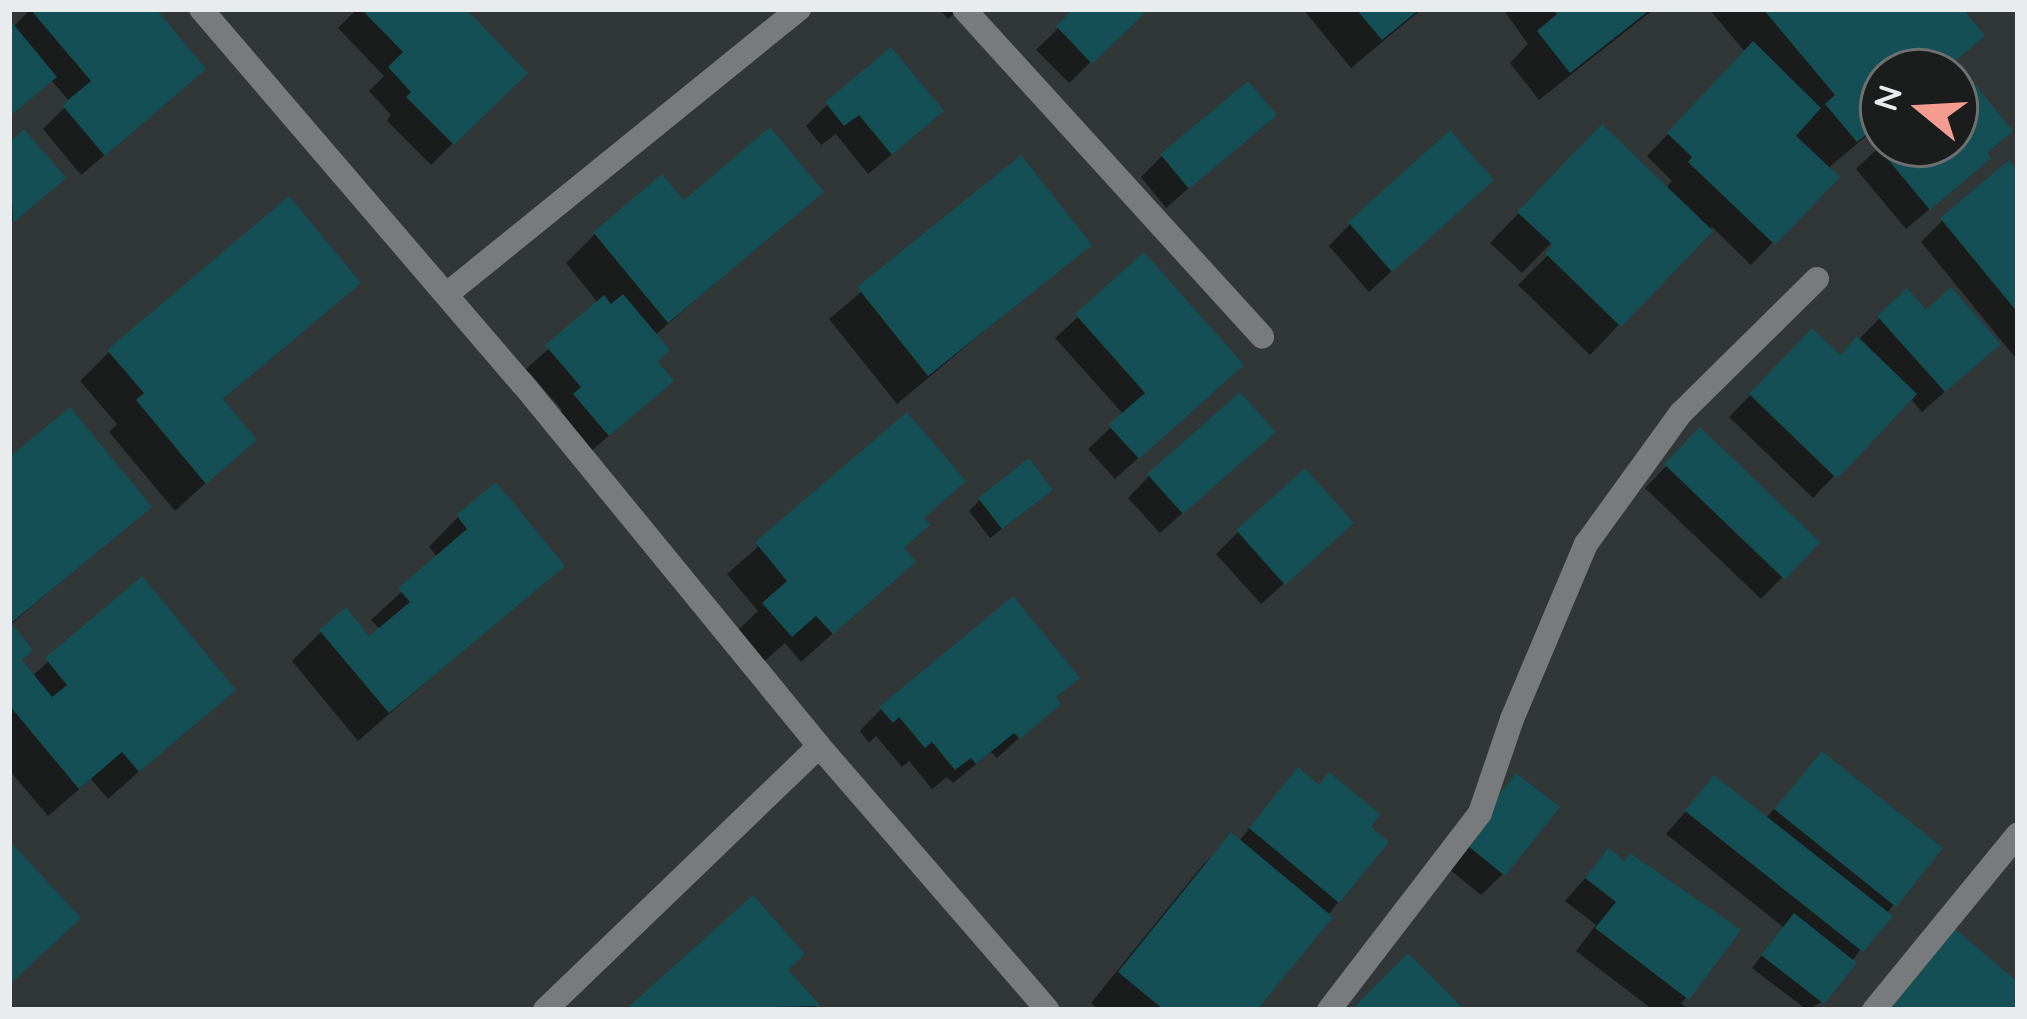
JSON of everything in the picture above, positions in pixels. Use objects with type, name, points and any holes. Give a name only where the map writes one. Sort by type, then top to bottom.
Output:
[{"type":"street","points":[[201,9],[447,294],[818,746],[1048,1010]]},
{"type":"street","points":[[447,294],[799,9]]},
{"type":"street","points":[[964,9],[1262,337]]},
{"type":"street","points":[[1329,1010],[1480,813],[1512,719],[1586,544],[1681,413],[1817,279]]},
{"type":"street","points":[[545,1010],[818,746]]},
{"type":"street","points":[[1874,1010],[2018,834]]},
{"type":"building","points":[[30,9],[156,9],[206,69],[105,156],[62,105],[91,81]]},
{"type":"building","points":[[361,9],[466,9],[528,73],[454,145],[406,97],[411,92],[388,67],[403,52]]},
{"type":"building","points":[[1073,9],[1149,9],[1092,64],[1056,26]]},
{"type":"building","points":[[1356,9],[1420,9],[1382,40]]},
{"type":"building","points":[[1553,9],[1651,9],[1570,73],[1537,31],[1557,14]]},
{"type":"building","points":[[1763,9],[1971,9],[1966,13],[1985,36],[1971,48],[1859,48],[1857,142],[1825,104],[1835,95]]},
{"type":"building","points":[[9,19],[57,77],[9,117]]},
{"type":"building","points":[[1753,41],[1821,108],[1796,136],[1840,177],[1775,245],[1688,162],[1692,157],[1667,133]]},
{"type":"building","points":[[891,47],[944,111],[892,155],[859,115],[844,126],[825,102]]},
{"type":"building","points":[[1248,81],[1277,115],[1189,189],[1160,154]]},
{"type":"building","points":[[1979,89],[2013,131],[1987,153],[1991,158],[1930,210],[1895,168],[1979,168]]},
{"type":"building","points":[[1602,124],[1713,231],[1621,327],[1545,253],[1553,245],[1517,212]]},
{"type":"building","points":[[770,127],[824,192],[668,323],[593,232],[662,174],[684,200]]},
{"type":"building","points":[[24,129],[66,178],[13,223],[9,142]]},
{"type":"building","points":[[1450,130],[1494,180],[1392,272],[1348,222]]},
{"type":"building","points":[[1021,155],[1092,245],[928,376],[857,287]]},
{"type":"building","points":[[2009,160],[2018,171],[2018,313],[1940,218]]},
{"type":"building","points":[[289,196],[361,283],[223,399],[257,440],[206,484],[136,400],[144,393],[107,350]]},
{"type":"building","points":[[1144,252],[1244,365],[1139,459],[1108,425],[1145,393],[1075,314]]},
{"type":"building","points":[[1951,287],[2001,344],[1945,392],[1877,316],[1907,288],[1926,310]]},
{"type":"building","points":[[623,294],[670,350],[658,362],[674,381],[609,436],[573,394],[581,387],[545,345],[604,295],[611,304]]},
{"type":"building","points":[[1812,328],[1840,355],[1857,336],[1917,394],[1837,479],[1749,394]]},
{"type":"building","points":[[1240,392],[1276,432],[1183,514],[1147,474]]},
{"type":"building","points":[[70,407],[152,507],[11,623],[33,650],[22,660],[52,697],[67,685],[45,658],[142,576],[236,690],[139,772],[122,752],[79,789],[9,705],[9,457]]},
{"type":"building","points":[[907,412],[966,481],[924,518],[930,525],[904,548],[916,562],[833,634],[816,616],[792,637],[762,603],[787,581],[755,542]]},
{"type":"building","points":[[1700,427],[1820,542],[1785,580],[1664,464]]},
{"type":"building","points":[[1029,458],[1053,490],[1002,529],[978,498]]},
{"type":"building","points":[[1305,468],[1354,523],[1285,585],[1236,530]]},
{"type":"building","points":[[496,482],[565,566],[389,713],[319,630],[346,607],[369,636],[410,602],[398,588],[467,529],[456,515]]},
{"type":"building","points":[[1013,596],[1080,678],[1056,697],[1061,704],[1020,739],[1014,733],[976,764],[971,758],[955,770],[932,742],[925,748],[899,717],[893,723],[879,707]]},
{"type":"building","points":[[1822,751],[1943,848],[1896,907],[1774,809]]},
{"type":"building","points":[[1298,767],[1319,785],[1329,772],[1380,814],[1371,827],[1389,842],[1339,903],[1249,828]]},
{"type":"building","points":[[1516,773],[1560,807],[1505,876],[1462,841]]},
{"type":"building","points":[[1714,775],[1893,916],[1863,952],[1685,811]]},
{"type":"building","points":[[1231,832],[1333,917],[1257,1010],[1164,1010],[1118,972]]},
{"type":"building","points":[[9,840],[81,918],[9,985]]},
{"type":"building","points":[[1608,848],[1625,861],[1630,853],[1741,930],[1689,1000],[1595,928],[1616,902],[1585,878]]},
{"type":"building","points":[[753,895],[805,954],[788,970],[821,1006],[625,1010]]},
{"type":"building","points":[[1794,913],[1857,963],[1824,1004],[1761,955]]},
{"type":"building","points":[[1955,929],[2018,982],[2018,1010],[1899,1010],[1893,1005]]},
{"type":"building","points":[[1408,953],[1465,1010],[1351,1010]]}]
